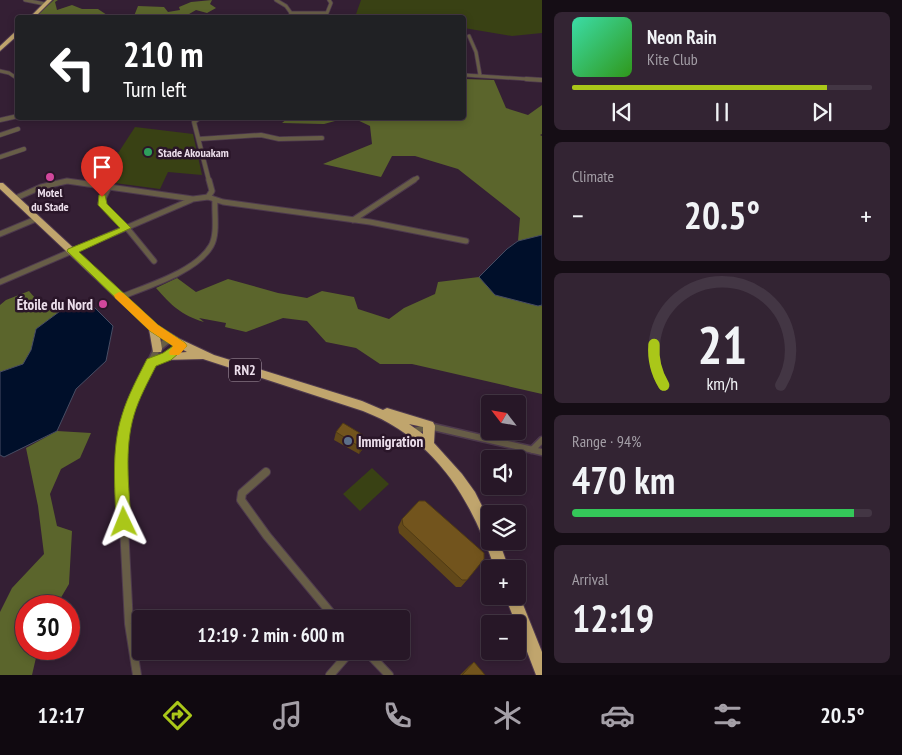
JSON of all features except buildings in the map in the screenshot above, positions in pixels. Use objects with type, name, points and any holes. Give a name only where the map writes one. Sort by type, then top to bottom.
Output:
[{"type":"highway","points":[[34,15],[47,2]]},
{"type":"highway","points":[[0,49],[15,35]]},
{"type":"highway","name":"RN2","points":[[0,184],[154,328],[169,339],[205,356],[370,409],[407,429],[428,445],[458,476],[481,515]]},
{"type":"highway","points":[[154,328],[157,349]]},
{"type":"highway","points":[[167,357],[205,356]]},
{"type":"highway","points":[[370,409],[427,425],[428,445]]},
{"type":"highway","points":[[516,605],[542,670]]},
{"type":"street","points":[[25,0],[47,2]]},
{"type":"street","points":[[276,0],[286,6],[291,13],[313,15]]},
{"type":"street","points":[[325,15],[330,8],[331,3],[329,0]]},
{"type":"street","points":[[470,36],[476,52],[480,76]]},
{"type":"street","points":[[0,70],[15,77]]},
{"type":"street","points":[[466,74],[542,80]]},
{"type":"street","points":[[0,120],[15,117]]},
{"type":"street","points":[[193,120],[212,191],[208,197]]},
{"type":"street","points":[[0,135],[18,129]]},
{"type":"street","points":[[199,138],[261,135],[278,139],[322,138]]},
{"type":"street","points":[[0,157],[24,149]]},
{"type":"street","points":[[353,220],[417,178]]},
{"type":"street","points":[[16,198],[41,187],[67,181],[193,199],[208,197],[216,200],[353,220],[466,241]]},
{"type":"street","points":[[109,187],[101,203],[127,228],[154,260]]},
{"type":"street","points":[[0,282],[193,199]]},
{"type":"street","points":[[122,297],[190,265],[206,252],[213,238],[213,216],[216,200]]},
{"type":"street","points":[[0,234],[36,219]]},
{"type":"street","points":[[137,675],[129,624],[121,468],[123,439],[134,398],[157,349],[169,339]]},
{"type":"street","points":[[152,362],[167,357],[181,346]]},
{"type":"street","points":[[407,429],[427,425],[542,452]]},
{"type":"street","points":[[532,450],[542,440]]},
{"type":"street","points":[[266,472],[242,493],[240,500],[267,536],[329,610]]},
{"type":"street","points":[[330,675],[343,660]]},
{"type":"street","points":[[375,660],[389,675]]},
{"type":"green space","points":[[54,0],[58,0],[55,2],[57,10],[72,5],[82,9],[98,9],[107,15],[40,15],[38,14]]},
{"type":"green space","points":[[212,0],[210,4],[216,8],[207,13],[196,10],[187,15],[134,15],[138,6],[164,7],[168,12],[180,10],[179,7],[191,2]]},
{"type":"green space","points":[[361,0],[542,0],[542,33],[512,36],[466,28],[466,15],[356,15]]},
{"type":"green space","points":[[466,79],[494,80],[506,108],[528,115],[542,105],[542,134],[540,135],[542,136],[542,235],[518,241],[520,218],[458,169],[415,156],[392,156],[381,177],[323,164],[372,144],[370,126],[357,120],[466,120]]},
{"type":"green space","points":[[286,120],[339,120],[324,124],[282,123]]},
{"type":"green space","name":"Stade Akouakam","points":[[135,127],[193,134],[202,175],[168,172],[160,189],[100,181]]},
{"type":"green space","points":[[479,277],[495,295],[538,306],[542,305],[542,394],[412,364],[380,364],[356,348],[326,342],[307,321],[283,318],[246,332],[225,327],[226,323],[199,318],[204,322],[177,309],[156,288],[177,278],[196,292],[228,279],[278,293],[307,298],[322,291],[354,297],[358,309],[389,319],[404,308],[435,294],[438,282]]},
{"type":"green space","points":[[29,291],[47,306],[52,307],[71,303],[36,329],[31,350],[23,364],[0,372],[0,305],[6,300]]},
{"type":"green space","points":[[57,431],[91,433],[80,458],[61,469],[50,494],[57,526],[72,531],[69,584],[62,595],[15,595],[15,660],[35,660],[32,675],[0,675],[0,612],[12,588],[44,554],[38,506],[26,448]]},
{"type":"green space","points":[[372,468],[389,484],[360,511],[343,494]]},
{"type":"water","points":[[542,235],[542,305],[538,306],[495,295],[479,277],[507,249],[518,241]]},
{"type":"water","points":[[71,303],[92,305],[113,326],[106,361],[76,389],[57,431],[4,457],[0,455],[0,372],[23,364],[31,350],[36,329]]},
{"type":"slow traffic","points":[[119,295],[154,328],[181,346],[174,352]]},
{"type":"place","name":"Stade Akouakam","points":[[148,152]]},
{"type":"place","name":"Motel du Stade","points":[[50,177]]},
{"type":"place","name":"Étoile du Nord","points":[[103,304]]},
{"type":"place","name":"Immigration","points":[[348,441]]},
{"type":"route","points":[[102,197],[102,205],[127,228],[72,251],[154,328],[181,346],[167,357],[152,362],[134,398],[128,416],[123,439],[121,468],[124,522]]}]
